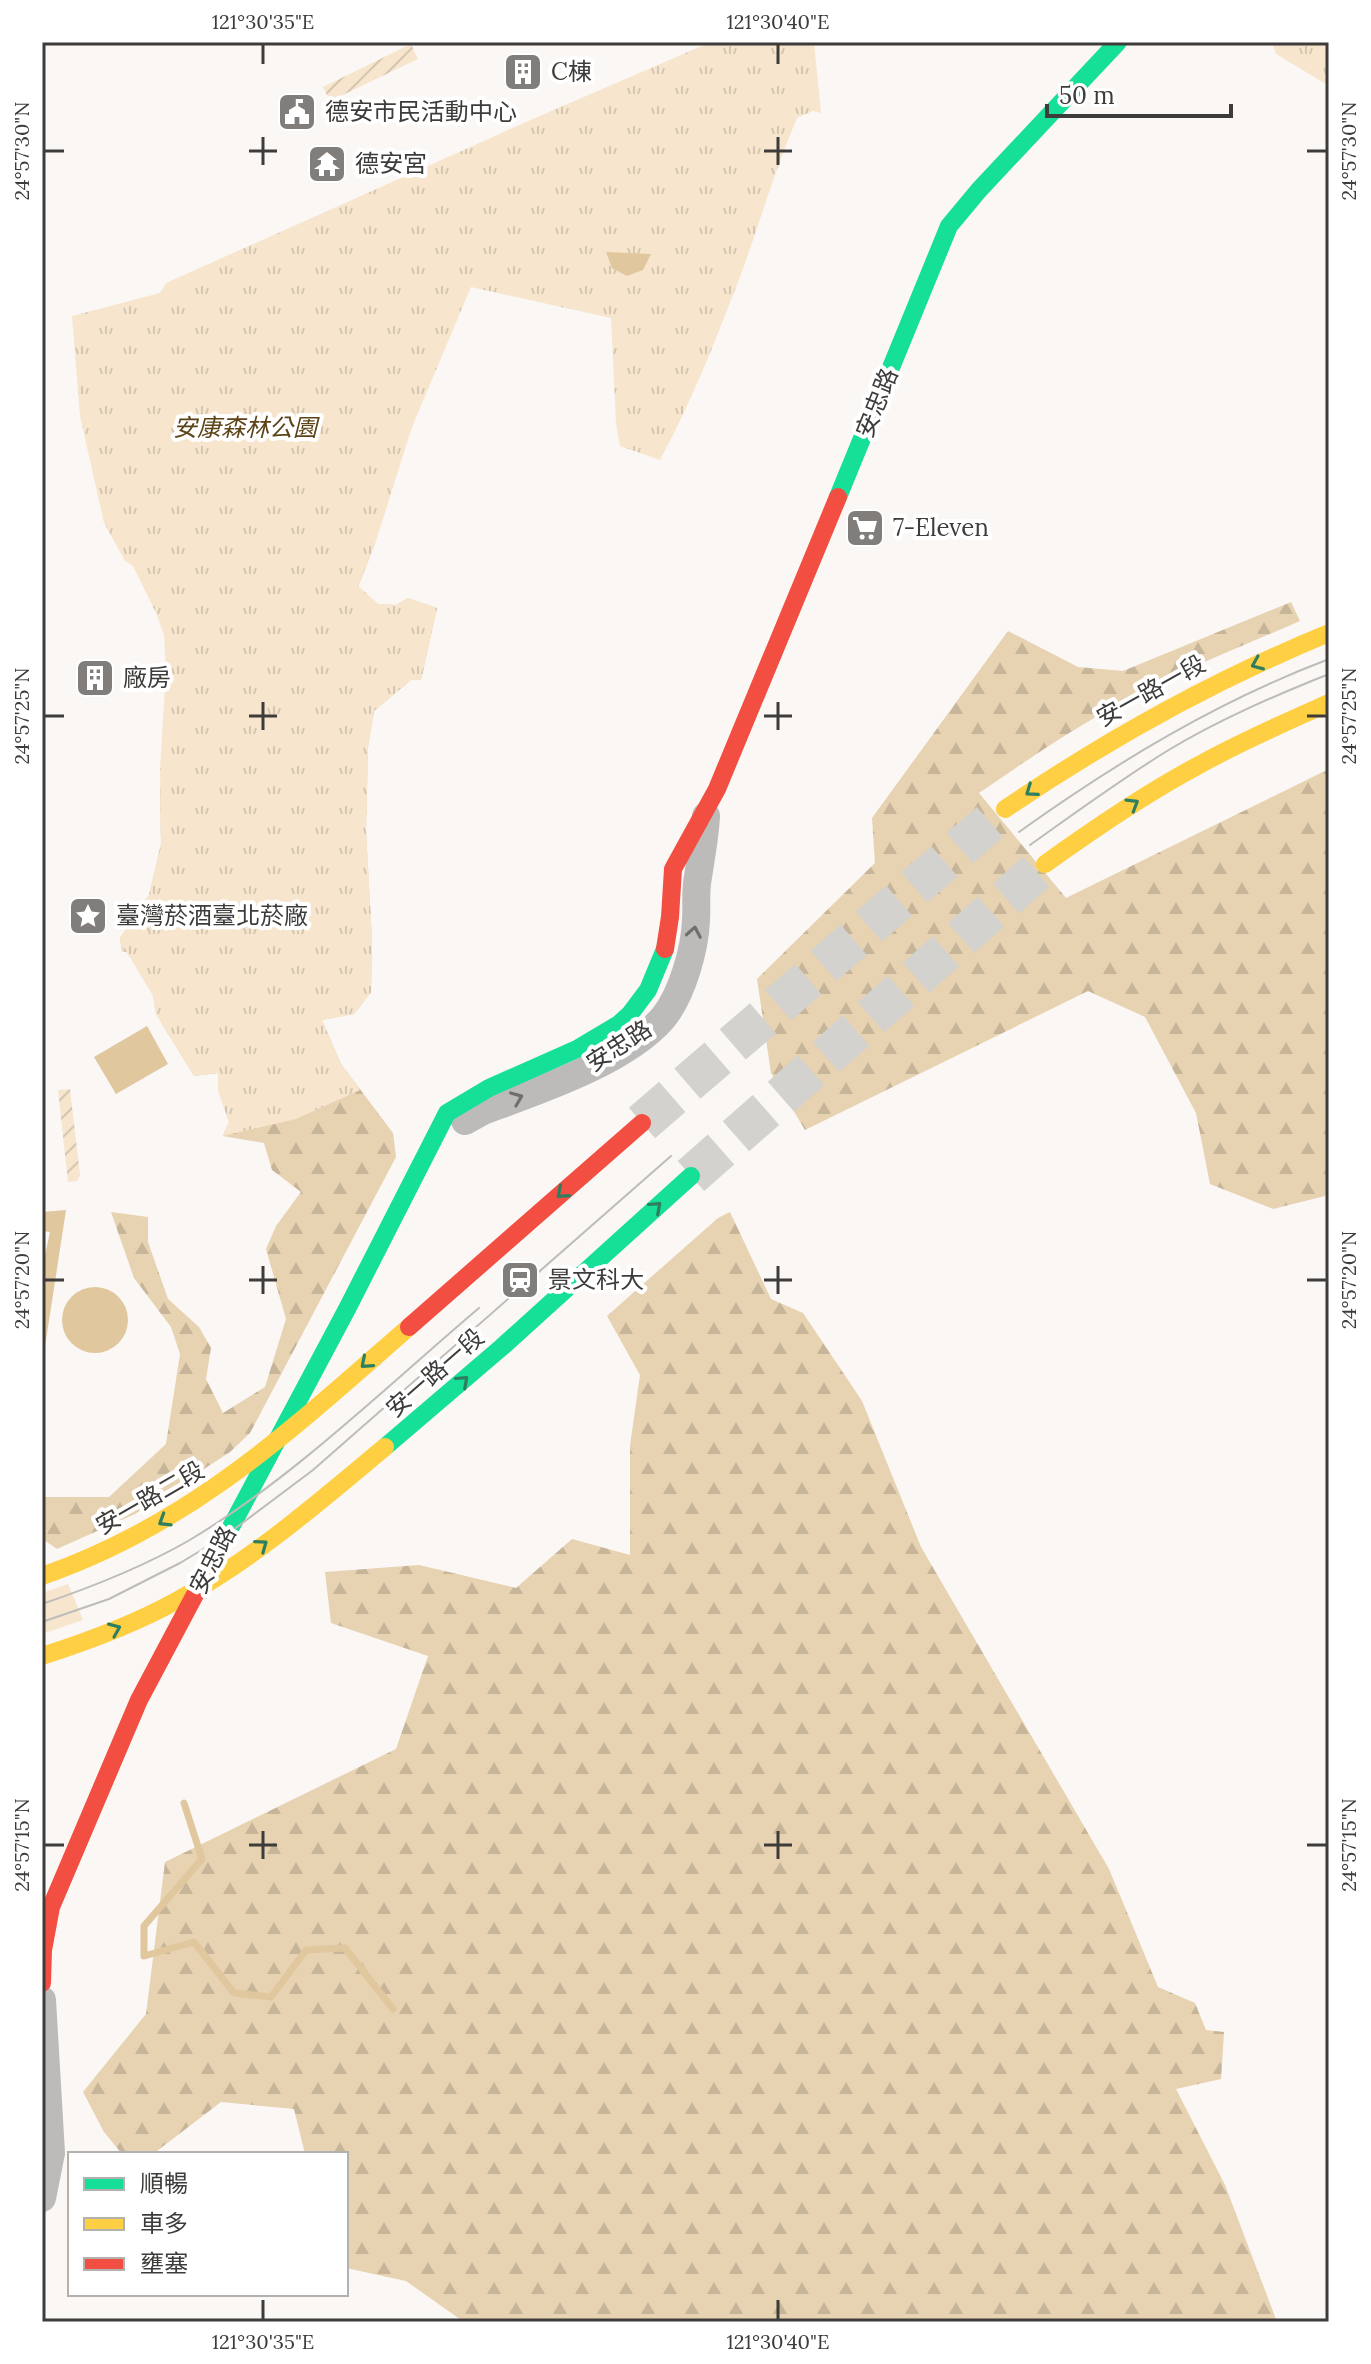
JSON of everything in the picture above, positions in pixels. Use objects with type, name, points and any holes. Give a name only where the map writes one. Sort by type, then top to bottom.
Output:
[{"type":"street","name":"安忠路","points":[[42,1983],[48,1921],[65,1870],[139,1700],[428,1153],[460,1124],[483,1111],[608,1059],[635,1042],[663,1017],[686,974],[696,922],[707,809],[776,650],[949,226],[1118,42]]},
{"type":"street","name":"安一路一段","points":[[1005,809],[1076,760],[1148,717],[1227,677],[1329,633]]},
{"type":"street","points":[[1045,864],[1112,816],[1185,772],[1329,703]]},
{"type":"street","points":[[274,1445],[642,1123]]},
{"type":"street","name":"安一路一段","points":[[198,1590],[300,1517],[442,1400],[691,1176]]},
{"type":"street","name":"安一路二段","points":[[42,1576],[81,1564],[154,1528],[215,1489],[274,1445]]},
{"type":"street","points":[[42,1656],[133,1622],[198,1590]]},
{"type":"street","points":[[42,2000],[51,2153],[42,2198]]},
{"type":"green space","name":"安康森林公園","points":[[704,42],[814,42],[821,113],[813,111],[797,118],[714,342],[660,460],[620,446],[611,318],[471,287],[412,427],[376,541],[358,586],[378,604],[396,605],[408,598],[437,608],[421,680],[411,680],[374,711],[368,747],[366,831],[372,940],[371,992],[354,1014],[322,1020],[341,1064],[360,1090],[296,1119],[223,1136],[229,1122],[218,1090],[218,1073],[194,1076],[156,1014],[153,995],[127,952],[122,952],[120,938],[149,895],[161,844],[160,770],[166,669],[164,635],[133,566],[125,561],[104,523],[80,416],[72,316],[160,293],[166,283],[704,45]]},
{"type":"green space","points":[[1272,42],[1329,42],[1329,86],[1276,54]]},
{"type":"green space","points":[[411,44],[418,59],[330,101],[323,87]]},
{"type":"green space","points":[[376,541],[358,587],[378,604],[396,605],[408,598],[437,608],[421,680],[411,680],[374,711],[368,747],[366,831],[372,940],[371,992],[354,1014],[322,1020],[341,1064],[393,1133],[396,1157],[250,1433],[230,1452],[135,1514],[57,1549],[42,1536],[42,1497],[109,1497],[166,1444],[180,1354],[171,1327],[134,1278],[111,1212],[148,1217],[148,1242],[168,1299],[199,1327],[211,1348],[206,1379],[223,1413],[265,1387],[286,1319],[266,1249],[276,1226],[301,1192],[272,1170],[264,1143],[223,1136],[229,1122],[218,1090],[218,1073],[194,1076],[156,1014],[153,995],[127,952],[122,952],[120,938],[149,895],[161,844],[160,788],[295,706]]},
{"type":"green space","points":[[1291,602],[1300,621],[1176,675],[1116,706],[1056,741],[979,793],[1066,898],[1329,769],[1329,1195],[1273,1209],[1210,1184],[1196,1113],[1145,1017],[1088,991],[805,1130],[771,1073],[757,979],[875,863],[872,818],[1008,631],[1078,667],[1123,671]]},
{"type":"green space","points":[[70,1089],[80,1175],[77,1181],[68,1182],[58,1090]]},
{"type":"green space","points":[[730,1212],[771,1299],[803,1313],[862,1401],[921,1547],[1109,1869],[1158,1987],[1195,2003],[1206,2030],[1224,2032],[1221,2079],[1176,2089],[1225,2185],[1277,2322],[464,2322],[406,2281],[348,2268],[348,2152],[305,2152],[294,2109],[221,2102],[156,2152],[120,2152],[104,2132],[83,2092],[146,2014],[165,1862],[396,1749],[428,1656],[331,1623],[325,1572],[419,1565],[516,1588],[572,1539],[630,1555],[630,1446],[640,1375],[607,1316],[718,1218]]},
{"type":"green space","points":[[68,1584],[83,1620],[42,1634],[42,1593]]},
{"type":"shaded area","points":[[606,252],[651,254],[643,270],[627,276],[612,268]]},
{"type":"shaded area","points":[[147,1026],[168,1064],[116,1094],[94,1057]]},
{"type":"shaded area","points":[[66,1210],[42,1364],[42,1269],[50,1232],[42,1231],[42,1212]]},
{"type":"shaded area","points":[[95,1287],[108,1290],[118,1297],[125,1307],[128,1320],[125,1333],[118,1343],[108,1350],[95,1353],[82,1350],[72,1343],[65,1333],[62,1320],[65,1307],[72,1297],[82,1290]]},
{"type":"waterway","points":[[184,1803],[202,1859],[144,1926],[144,1956],[194,1942],[234,1993],[271,1997],[306,1950],[345,1948],[393,2009]]},
{"type":"tunnel","points":[[642,1123],[1005,809]]},
{"type":"tunnel","points":[[691,1176],[1045,864]]},
{"type":"tram line","points":[[1019,832],[1168,735],[1247,694],[1329,659]]},
{"type":"tram line","points":[[1030,845],[1132,773],[1186,740],[1246,709],[1329,674]]},
{"type":"tram line","points":[[42,1622],[109,1599],[225,1536],[313,1470],[671,1156]]},
{"type":"tram line","points":[[42,1604],[152,1560],[226,1517],[301,1461],[479,1308]]},
{"type":"traffic: fast","points":[[838,497],[949,226],[1118,42]]},
{"type":"traffic: fast","points":[[216,1555],[447,1113],[489,1088],[577,1049],[619,1024],[648,990],[665,949]]},
{"type":"traffic: fast","points":[[385,1447],[502,1347],[691,1176]]},
{"type":"traffic: slow","points":[[1005,809],[1162,712],[1244,670],[1329,633]]},
{"type":"traffic: slow","points":[[1045,864],[1121,811],[1181,775],[1329,703]]},
{"type":"traffic: slow","points":[[42,1576],[96,1555],[146,1530],[193,1501],[281,1437],[409,1327]]},
{"type":"traffic: slow","points":[[42,1656],[128,1624],[206,1584],[285,1529],[385,1447]]},
{"type":"traffic: jam","points":[[665,949],[673,869],[717,789],[838,497]]},
{"type":"traffic: jam","points":[[409,1327],[642,1123]]},
{"type":"traffic: jam","points":[[42,1983],[43,1950],[51,1907],[139,1700],[216,1555]]},
{"type":"place","name":"C棟","points":[[523,72]]},
{"type":"place","name":"德安市民活動中心","points":[[297,112]]},
{"type":"place","name":"德安宮","points":[[327,164]]},
{"type":"place","name":"7-Eleven","points":[[865,528]]},
{"type":"place","name":"廠房","points":[[95,678]]},
{"type":"place","name":"臺灣菸酒臺北菸廠","points":[[88,916]]},
{"type":"place","name":"景文科大","points":[[520,1280]]}]
